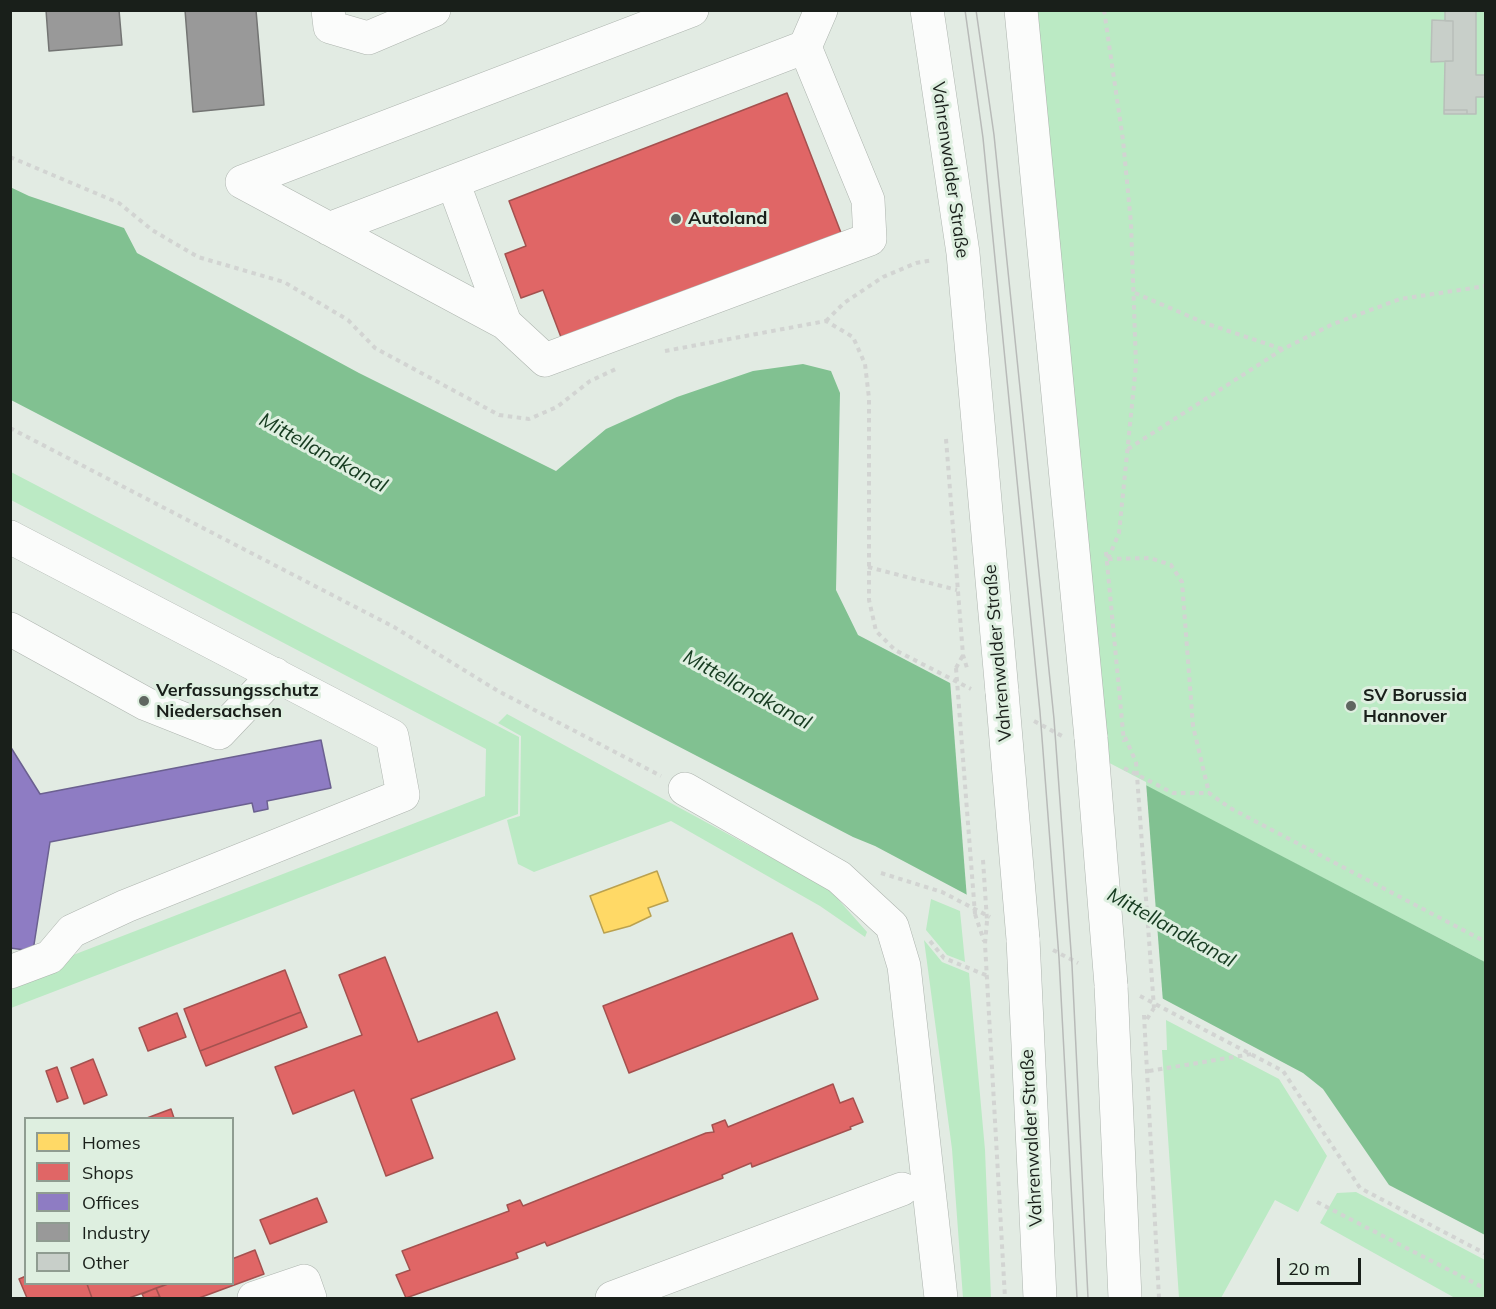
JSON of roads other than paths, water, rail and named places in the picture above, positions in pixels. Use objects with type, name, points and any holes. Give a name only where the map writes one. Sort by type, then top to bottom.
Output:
[{"type":"main road","points":[[328,10],[330,27],[369,38],[434,10]]},
{"type":"main road","points":[[692,10],[242,182],[505,323],[545,360],[870,239],[868,200],[805,47]]},
{"type":"main road","points":[[329,229],[805,47],[821,10]]},
{"type":"main road","name":"Vahrenwalder Straße","points":[[927,10],[963,252],[1002,692],[1034,943],[1040,1299]]},
{"type":"main road","points":[[1021,10],[1112,983],[1125,1299]]},
{"type":"main road","points":[[453,182],[505,323]]},
{"type":"main road","points":[[10,537],[392,736],[403,795],[126,906],[72,931],[50,957],[10,972]]},
{"type":"main road","points":[[10,629],[146,704],[219,734],[275,675]]},
{"type":"main road","points":[[685,789],[839,877],[892,926],[904,966],[941,1299]]},
{"type":"main road","points":[[612,1299],[902,1189]]},
{"type":"main road","points":[[254,1299],[304,1281],[310,1299]]},
{"type":"water","name":"Mittellandkanal","points":[[10,187],[29,196],[124,228],[137,253],[359,373],[556,471],[606,429],[677,397],[753,371],[803,364],[831,371],[840,393],[836,590],[858,635],[1485,962],[1485,1235],[1389,1185],[1323,1089],[1303,1073],[875,846],[853,837],[11,400]]},
{"type":"tram line","points":[[965,10],[983,138],[1040,712],[1059,958],[1077,1298]]},
{"type":"tram line","points":[[976,10],[994,135],[1054,719],[1072,965],[1088,1298]]},
{"type":"place","name":"Autoland","points":[[676,219]]},
{"type":"place","name":"Verfassungsschutz Niedersachsen","points":[[144,701]]},
{"type":"place","name":"SV Borussia Hannover","points":[[1351,706]]}]
